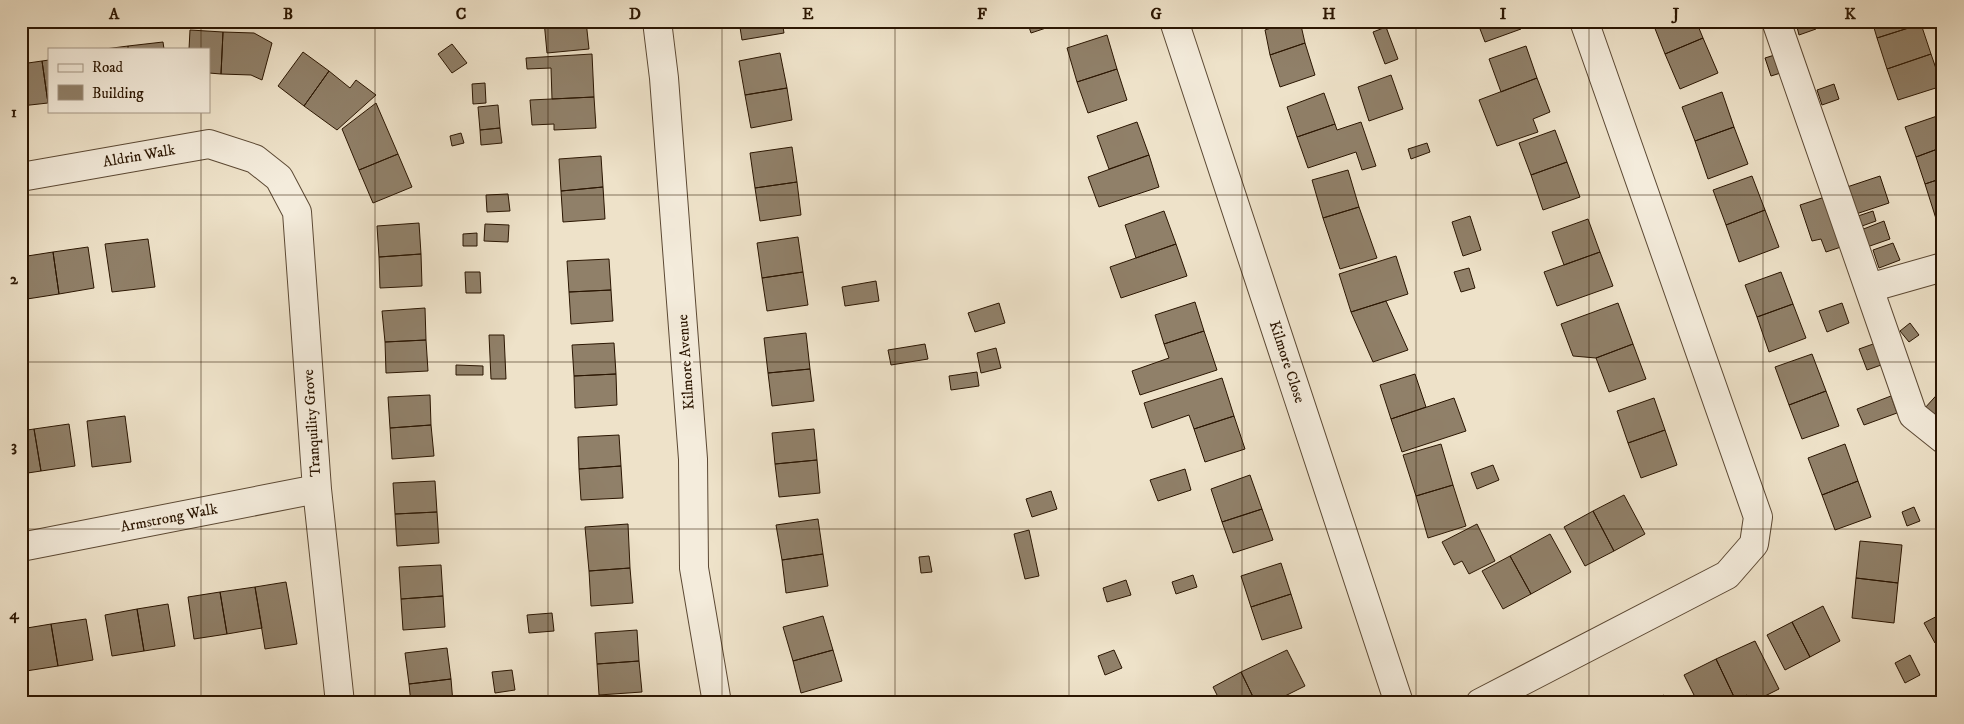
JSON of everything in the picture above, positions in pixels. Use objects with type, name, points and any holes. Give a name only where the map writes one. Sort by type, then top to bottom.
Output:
[{"type":"street","name":"Kilmore Avenue","points":[[657,21],[664,78],[693,459],[694,568],[717,703]]},
{"type":"street","name":"Kilmore Close","points":[[1174,21],[1399,703]]},
{"type":"street","points":[[1480,703],[1726,575],[1754,544],[1758,517],[1584,21]]},
{"type":"street","points":[[1776,21],[1868,288],[1914,414],[1943,439]]},
{"type":"street","name":"Aldrin Walk","points":[[21,177],[209,144],[255,159]]},
{"type":"street","name":"Tranquility Grove","points":[[255,159],[279,178],[297,212],[317,489],[340,703]]},
{"type":"street","points":[[1868,288],[1943,267]]},
{"type":"street","name":"Armstrong Walk","points":[[21,547],[317,489]]},
{"type":"building","points":[[544,21],[586,21],[589,49],[547,53]]},
{"type":"building","points":[[739,21],[782,21],[784,33],[742,40]]},
{"type":"building","points":[[1027,21],[1067,21],[1031,33]]},
{"type":"building","points":[[1292,21],[1300,21],[1305,43],[1270,55],[1265,30]]},
{"type":"building","points":[[1477,21],[1519,21],[1521,29],[1485,42]]},
{"type":"building","points":[[1652,21],[1696,21],[1703,38],[1665,54]]},
{"type":"building","points":[[1800,21],[1814,21],[1816,29],[1799,35],[1796,23]]},
{"type":"building","points":[[1872,21],[1920,21],[1921,24],[1877,38]]},
{"type":"building","points":[[1921,24],[1931,54],[1887,69],[1877,38]]},
{"type":"building","points":[[1386,27],[1398,59],[1385,64],[1373,32]]},
{"type":"building","points":[[190,30],[223,32],[221,74],[210,73],[210,48],[189,48]]},
{"type":"building","points":[[223,32],[254,33],[272,43],[262,80],[251,75],[221,74]]},
{"type":"building","points":[[1107,35],[1117,69],[1077,82],[1067,48]]},
{"type":"building","points":[[1703,38],[1718,73],[1680,89],[1665,54]]},
{"type":"building","points":[[163,42],[164,48],[128,48],[128,46]]},
{"type":"building","points":[[1305,43],[1315,75],[1280,87],[1270,55]]},
{"type":"building","points":[[452,44],[467,63],[452,73],[438,54]]},
{"type":"building","points":[[1526,46],[1537,78],[1501,92],[1489,59]]},
{"type":"building","points":[[303,52],[329,71],[304,106],[278,86]]},
{"type":"building","points":[[780,53],[787,88],[745,95],[739,61]]},
{"type":"building","points":[[1781,53],[1787,71],[1771,76],[1765,58]]},
{"type":"building","points":[[592,54],[594,97],[552,99],[551,68],[527,69],[526,58]]},
{"type":"building","points":[[1931,54],[1942,86],[1898,100],[1887,69]]},
{"type":"building","points":[[48,60],[48,103],[42,61]]},
{"type":"building","points":[[42,61],[48,103],[21,106],[21,64]]},
{"type":"building","points":[[1117,69],[1127,100],[1088,113],[1077,82]]},
{"type":"building","points":[[329,71],[350,88],[356,80],[376,95],[337,130],[304,106]]},
{"type":"building","points":[[1391,75],[1403,109],[1369,121],[1358,87]]},
{"type":"building","points":[[1537,78],[1550,112],[1533,119],[1538,132],[1497,146],[1479,100]]},
{"type":"building","points":[[485,83],[486,103],[473,104],[472,84]]},
{"type":"building","points":[[1834,84],[1839,99],[1822,105],[1817,90]]},
{"type":"building","points":[[787,88],[792,120],[751,128],[745,95]]},
{"type":"building","points":[[1722,92],[1734,127],[1695,141],[1682,107]]},
{"type":"building","points":[[1324,93],[1335,124],[1297,137],[1287,107]]},
{"type":"building","points":[[594,97],[596,128],[554,130],[554,124],[532,125],[530,100]]},
{"type":"building","points":[[376,103],[398,154],[359,170],[342,129]]},
{"type":"building","points":[[498,105],[500,128],[480,130],[478,107]]},
{"type":"building","points":[[1943,114],[1943,147],[1916,157],[1905,127]]},
{"type":"building","points":[[1137,122],[1149,155],[1109,169],[1097,136]]},
{"type":"building","points":[[1361,122],[1376,166],[1362,170],[1356,152],[1308,168],[1297,137],[1335,124],[1337,130]]},
{"type":"building","points":[[1734,127],[1748,164],[1708,179],[1695,141]]},
{"type":"building","points":[[500,128],[502,143],[481,145],[480,130]]},
{"type":"building","points":[[1555,130],[1567,162],[1531,175],[1519,143]]},
{"type":"building","points":[[461,133],[464,143],[452,146],[450,136]]},
{"type":"building","points":[[1427,143],[1430,152],[1411,159],[1408,149]]},
{"type":"building","points":[[792,147],[797,182],[755,188],[750,153]]},
{"type":"building","points":[[1943,147],[1943,178],[1925,184],[1916,157]]},
{"type":"building","points":[[398,154],[412,187],[373,203],[359,170]]},
{"type":"building","points":[[1149,155],[1159,187],[1099,207],[1088,177]]},
{"type":"building","points":[[601,156],[603,187],[561,191],[559,159]]},
{"type":"building","points":[[1567,162],[1580,197],[1543,210],[1531,175]]},
{"type":"building","points":[[1348,170],[1359,207],[1323,218],[1312,180]]},
{"type":"building","points":[[1752,176],[1765,210],[1726,225],[1713,190]]},
{"type":"building","points":[[1880,176],[1889,203],[1856,214],[1847,187]]},
{"type":"building","points":[[1943,178],[1943,224],[1938,225],[1925,184]]},
{"type":"building","points":[[797,182],[801,215],[760,221],[755,188]]},
{"type":"building","points":[[603,187],[605,219],[563,222],[561,191]]},
{"type":"building","points":[[508,194],[510,211],[487,212],[486,195]]},
{"type":"building","points":[[1828,196],[1844,246],[1826,252],[1821,239],[1812,241],[1800,205]]},
{"type":"building","points":[[1359,207],[1377,258],[1340,269],[1323,218]]},
{"type":"building","points":[[1765,210],[1779,247],[1739,262],[1726,225]]},
{"type":"building","points":[[1164,211],[1176,244],[1136,258],[1125,225]]},
{"type":"building","points":[[1873,211],[1876,221],[1862,226],[1858,216]]},
{"type":"building","points":[[1470,216],[1481,250],[1463,256],[1452,222]]},
{"type":"building","points":[[1588,219],[1600,252],[1564,265],[1552,232]]},
{"type":"building","points":[[1884,221],[1890,239],[1867,247],[1861,230]]},
{"type":"building","points":[[419,223],[421,254],[379,257],[377,226]]},
{"type":"building","points":[[485,224],[509,225],[508,242],[484,241]]},
{"type":"building","points":[[1943,224],[1943,237],[1938,225]]},
{"type":"building","points":[[477,233],[477,246],[463,246],[463,234]]},
{"type":"building","points":[[798,237],[803,272],[762,278],[757,243]]},
{"type":"building","points":[[148,239],[155,287],[112,292],[105,244]]},
{"type":"building","points":[[1893,243],[1900,260],[1879,268],[1873,250]]},
{"type":"building","points":[[1176,244],[1187,276],[1121,298],[1110,267]]},
{"type":"building","points":[[88,247],[94,288],[59,294],[53,252]]},
{"type":"building","points":[[53,252],[59,294],[27,299],[21,257]]},
{"type":"building","points":[[1600,252],[1613,286],[1557,306],[1544,272]]},
{"type":"building","points":[[421,254],[422,286],[380,288],[379,257]]},
{"type":"building","points":[[1396,256],[1408,294],[1351,312],[1339,274]]},
{"type":"building","points":[[609,259],[611,290],[569,292],[567,261]]},
{"type":"building","points":[[1469,268],[1475,288],[1461,292],[1454,272]]},
{"type":"building","points":[[465,272],[480,272],[481,293],[466,293]]},
{"type":"building","points":[[803,272],[808,305],[767,311],[762,278]]},
{"type":"building","points":[[1781,272],[1793,304],[1757,317],[1745,285]]},
{"type":"building","points":[[876,281],[879,301],[845,306],[842,287]]},
{"type":"building","points":[[611,290],[613,321],[571,324],[569,292]]},
{"type":"building","points":[[1386,301],[1408,350],[1373,362],[1351,312]]},
{"type":"building","points":[[1195,302],[1204,331],[1164,344],[1155,315]]},
{"type":"building","points":[[999,303],[1005,323],[975,332],[968,313]]},
{"type":"building","points":[[1618,303],[1633,344],[1596,358],[1573,356],[1561,324]]},
{"type":"building","points":[[1842,303],[1849,323],[1827,332],[1819,311]]},
{"type":"building","points":[[1793,304],[1806,338],[1769,352],[1757,317]]},
{"type":"building","points":[[425,308],[426,340],[385,342],[382,311]]},
{"type":"building","points":[[1910,323],[1919,335],[1909,342],[1900,331]]},
{"type":"building","points":[[1204,331],[1217,370],[1140,395],[1132,371],[1169,358],[1164,344]]},
{"type":"building","points":[[806,333],[810,369],[768,373],[764,338]]},
{"type":"building","points":[[489,335],[504,335],[506,379],[491,379]]},
{"type":"building","points":[[426,340],[428,371],[386,373],[385,342]]},
{"type":"building","points":[[614,343],[616,374],[574,376],[572,345]]},
{"type":"building","points":[[1876,343],[1884,364],[1867,370],[1859,349]]},
{"type":"building","points":[[925,344],[928,359],[891,365],[888,350]]},
{"type":"building","points":[[1633,344],[1646,379],[1609,392],[1596,358]]},
{"type":"building","points":[[996,348],[1001,368],[981,373],[977,353]]},
{"type":"building","points":[[1812,354],[1826,391],[1789,405],[1775,367]]},
{"type":"building","points":[[456,365],[483,366],[483,375],[456,375]]},
{"type":"building","points":[[810,369],[814,401],[772,406],[768,373]]},
{"type":"building","points":[[977,372],[979,386],[951,390],[949,376]]},
{"type":"building","points":[[21,373],[25,388],[21,388]]},
{"type":"building","points":[[616,374],[617,405],[575,408],[574,376]]},
{"type":"building","points":[[1415,374],[1426,407],[1391,419],[1380,385]]},
{"type":"building","points":[[1222,378],[1234,416],[1194,429],[1189,415],[1152,428],[1144,403]]},
{"type":"building","points":[[1943,388],[1943,417],[1939,421],[1924,409]]},
{"type":"building","points":[[1826,391],[1839,426],[1802,439],[1789,405]]},
{"type":"building","points":[[430,395],[431,425],[390,428],[388,397]]},
{"type":"building","points":[[1891,396],[1897,413],[1864,425],[1857,409]]},
{"type":"building","points":[[1454,398],[1466,431],[1402,452],[1391,419]]},
{"type":"building","points":[[1654,398],[1665,430],[1628,443],[1617,411]]},
{"type":"building","points":[[125,416],[131,462],[92,467],[87,421]]},
{"type":"building","points":[[1234,416],[1245,449],[1205,462],[1194,429]]},
{"type":"building","points":[[69,424],[75,466],[41,471],[34,429]]},
{"type":"building","points":[[431,425],[434,456],[392,459],[390,428]]},
{"type":"building","points":[[34,429],[41,471],[21,474],[21,431]]},
{"type":"building","points":[[814,429],[817,460],[775,464],[772,433]]},
{"type":"building","points":[[1665,430],[1677,465],[1641,478],[1628,443]]},
{"type":"building","points":[[619,435],[621,466],[579,469],[578,437]]},
{"type":"building","points":[[1441,444],[1453,485],[1416,496],[1403,455]]},
{"type":"building","points":[[1845,444],[1858,481],[1822,495],[1808,458]]},
{"type":"building","points":[[817,460],[820,493],[779,497],[775,464]]},
{"type":"building","points":[[1493,465],[1499,480],[1477,489],[1471,473]]},
{"type":"building","points":[[621,466],[623,498],[581,500],[579,469]]},
{"type":"building","points":[[1185,469],[1191,490],[1158,501],[1150,480]]},
{"type":"building","points":[[1250,475],[1262,509],[1222,522],[1211,489]]},
{"type":"building","points":[[435,481],[437,512],[395,514],[393,483]]},
{"type":"building","points":[[1858,481],[1871,517],[1835,530],[1822,495]]},
{"type":"building","points":[[1453,485],[1466,526],[1428,538],[1416,496]]},
{"type":"building","points":[[1051,491],[1057,509],[1032,517],[1026,499]]},
{"type":"building","points":[[1624,495],[1645,534],[1614,551],[1593,511]]},
{"type":"building","points":[[1914,507],[1920,521],[1907,526],[1902,512]]},
{"type":"building","points":[[1262,509],[1273,540],[1233,553],[1222,522]]},
{"type":"building","points":[[1593,511],[1614,551],[1585,566],[1564,527]]},
{"type":"building","points":[[437,512],[439,543],[397,546],[395,514]]},
{"type":"building","points":[[818,519],[823,554],[782,560],[776,525]]},
{"type":"building","points":[[628,524],[630,568],[589,571],[585,527]]},
{"type":"building","points":[[1477,524],[1495,561],[1469,574],[1462,561],[1454,565],[1442,542]]},
{"type":"building","points":[[1029,530],[1039,576],[1025,579],[1014,534]]},
{"type":"building","points":[[1550,534],[1571,572],[1531,594],[1510,556]]},
{"type":"building","points":[[1860,541],[1902,545],[1898,583],[1856,578]]},
{"type":"building","points":[[823,554],[828,586],[786,593],[782,560]]},
{"type":"building","points":[[929,556],[932,572],[921,573],[919,557]]},
{"type":"building","points":[[1510,556],[1531,594],[1503,609],[1482,571]]},
{"type":"building","points":[[1281,563],[1291,594],[1251,607],[1241,576]]},
{"type":"building","points":[[441,565],[443,596],[401,599],[399,567]]},
{"type":"building","points":[[630,568],[633,603],[591,606],[589,571]]},
{"type":"building","points":[[1193,575],[1197,587],[1176,594],[1172,582]]},
{"type":"building","points":[[1856,578],[1898,583],[1894,623],[1852,618]]},
{"type":"building","points":[[1126,580],[1131,595],[1107,602],[1103,588]]},
{"type":"building","points":[[286,582],[297,644],[265,649],[255,587]]},
{"type":"building","points":[[255,587],[262,628],[227,634],[220,592]]},
{"type":"building","points":[[220,592],[227,634],[194,639],[188,597]]},
{"type":"building","points":[[1291,594],[1302,628],[1262,640],[1251,607]]},
{"type":"building","points":[[443,596],[445,627],[403,630],[401,599]]},
{"type":"building","points":[[168,604],[175,646],[144,651],[137,609]]},
{"type":"building","points":[[1823,606],[1840,641],[1810,657],[1792,622]]},
{"type":"building","points":[[137,609],[144,651],[112,656],[105,615]]},
{"type":"building","points":[[552,613],[554,631],[529,633],[527,615]]},
{"type":"building","points":[[1943,613],[1943,638],[1935,643],[1924,623]]},
{"type":"building","points":[[823,616],[833,650],[793,661],[783,627]]},
{"type":"building","points":[[86,619],[93,660],[58,666],[51,624]]},
{"type":"building","points":[[1792,622],[1810,657],[1785,670],[1767,635]]},
{"type":"building","points":[[51,624],[58,666],[26,671],[21,645],[21,629]]},
{"type":"building","points":[[637,630],[639,661],[597,664],[595,633]]},
{"type":"building","points":[[1755,641],[1779,689],[1751,703],[1747,695],[1736,701],[1716,659]]},
{"type":"building","points":[[447,648],[451,679],[409,684],[405,653]]},
{"type":"building","points":[[833,650],[842,681],[801,693],[793,661]]},
{"type":"building","points":[[1114,650],[1122,668],[1105,675],[1098,656]]},
{"type":"building","points":[[1287,650],[1305,686],[1271,703],[1256,703],[1241,672]]},
{"type":"building","points":[[1910,655],[1920,675],[1905,683],[1895,663]]},
{"type":"building","points":[[1716,659],[1736,701],[1732,703],[1698,703],[1684,675]]},
{"type":"building","points":[[639,661],[642,692],[599,695],[597,664]]},
{"type":"building","points":[[512,670],[515,690],[495,693],[492,672]]},
{"type":"building","points":[[1241,672],[1256,703],[1221,703],[1213,687]]},
{"type":"building","points":[[451,679],[453,703],[411,703],[409,684]]},
{"type":"building","points":[[1664,695],[1667,703],[1649,703]]}]
